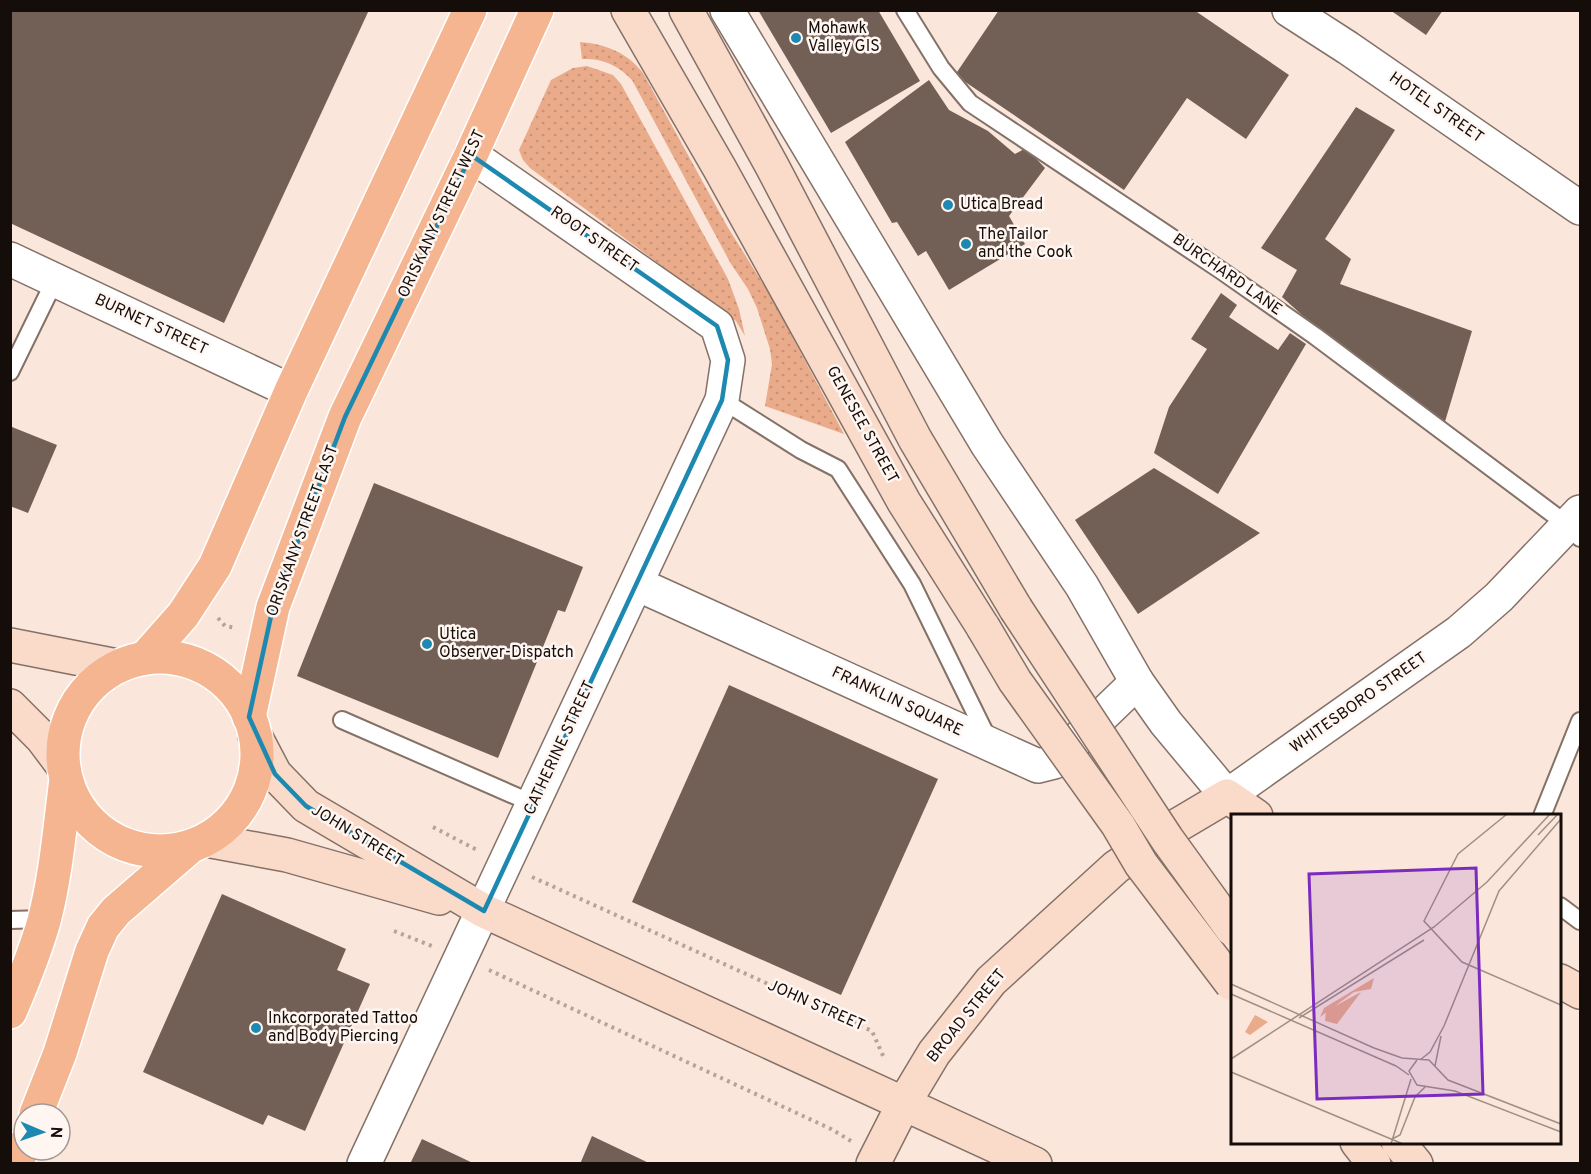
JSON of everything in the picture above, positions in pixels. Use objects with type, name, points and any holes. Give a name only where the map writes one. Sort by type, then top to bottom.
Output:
[{"type":"main road","points":[[10,1012],[18,971],[44,919],[53,877],[64,772],[64,735],[74,707],[92,683],[131,662],[183,615],[215,566],[291,391],[470,10]]},
{"type":"main road","name":"ORISKANY STREET WEST","points":[[345,417],[471,155],[537,10]]},
{"type":"main road","name":"GENESEE STREET","points":[[628,10],[726,179],[904,502],[1015,681],[1118,825],[1162,894],[1231,981]]},
{"type":"main road","points":[[686,10],[772,166],[915,439],[1016,609],[1185,866],[1231,926]]},
{"type":"main road","name":"ORISKANY STREET EAST","points":[[252,726],[273,607],[345,417]]},
{"type":"main road","points":[[10,645],[131,662],[177,658],[207,669],[232,689],[252,726],[256,766],[248,796],[230,821],[198,843],[116,911],[103,927],[92,951],[60,1053],[41,1102]]},
{"type":"main road","points":[[10,706],[42,738],[64,772],[79,808],[100,831],[128,846],[149,852],[198,843]]},
{"type":"main road","name":"JOHN STREET","points":[[252,726],[275,774],[306,806],[484,911],[904,1103]]},
{"type":"main road","points":[[1227,796],[1253,814]]},
{"type":"main road","name":"WHITESBORO STREET","points":[[1116,867],[1168,831],[1227,796]]},
{"type":"main road","name":"JOHN STREET","points":[[198,843],[287,855],[484,911]]},
{"type":"main road","name":"BROAD STREET","points":[[875,1161],[904,1103],[934,1053],[992,981],[1116,867]]},
{"type":"main road","points":[[1561,982],[1581,992]]},
{"type":"main road","points":[[904,1103],[1035,1164]]},
{"type":"main road","points":[[1358,1144],[1374,1164]]},
{"type":"main road","points":[[1399,1144],[1416,1164]]},
{"type":"street","points":[[727,10],[987,444],[1082,586],[1137,682],[1166,723],[1227,796]]},
{"type":"street","name":"HOTEL STREET","points":[[1289,10],[1581,208]]},
{"type":"street","name":"ROOT STREET","points":[[471,155],[717,326]]},
{"type":"street","name":"BURNET STREET","points":[[10,259],[291,391]]},
{"type":"street","name":"CATHERINE STREET","points":[[364,1164],[722,400],[728,360],[717,326]]},
{"type":"street","name":"WHITESBORO STREET","points":[[1227,796],[1460,632],[1577,525]]},
{"type":"street","name":"FRANKLIN SQUARE","points":[[637,584],[1038,766],[1054,762],[1137,682]]},
{"type":"lane","name":"BURCHARD LANE","points":[[905,10],[941,68],[970,103],[1222,271],[1577,525]]},
{"type":"lane","points":[[10,372],[55,280]]},
{"type":"lane","points":[[722,400],[801,450],[838,469],[912,584],[991,745]]},
{"type":"lane","points":[[342,720],[534,804]]},
{"type":"lane","points":[[1543,814],[1581,721]]},
{"type":"lane","points":[[1561,907],[1581,921]]},
{"type":"lane","points":[[10,920],[44,919]]},
{"type":"path","points":[[215,615],[225,626],[244,630]]},
{"type":"path","name":"JOHN STREET","points":[[433,827],[506,865],[872,1031],[904,1103]]},
{"type":"path","points":[[394,931],[462,958],[831,1129],[875,1161]]},
{"type":"highlighted area","points":[[471,155],[717,326],[728,360],[722,400],[484,911],[306,806],[275,774],[249,717],[273,607],[345,417]]},
{"type":"shaded area","points":[[580,42],[615,50],[623,54],[643,73],[727,226],[770,295],[844,434],[765,406],[772,364],[770,349],[757,308],[748,289],[731,264],[632,80],[621,70],[609,64],[582,59]]},
{"type":"shaded area","points":[[587,66],[613,75],[621,84],[728,279],[739,309],[745,336],[736,321],[530,168],[523,160],[519,150],[551,80],[573,68]]},
{"type":"building","points":[[10,10],[369,10],[224,323],[10,223]]},
{"type":"building","points":[[758,10],[878,10],[920,81],[831,133]]},
{"type":"building","points":[[999,10],[1194,10],[1289,75],[1246,139],[1187,98],[1124,190],[955,75]]},
{"type":"building","points":[[1390,10],[1443,10],[1426,35]]},
{"type":"building","points":[[929,80],[949,110],[988,131],[1015,154],[1026,148],[1045,168],[1009,216],[1025,244],[949,290],[926,251],[918,256],[897,222],[892,223],[845,142]]},
{"type":"building","points":[[1356,107],[1395,130],[1325,239],[1351,259],[1340,284],[1472,331],[1444,425],[1312,324],[1282,297],[1297,270],[1261,248]]},
{"type":"building","points":[[1221,293],[1237,305],[1229,317],[1278,350],[1290,333],[1306,344],[1218,494],[1154,453],[1169,407],[1207,349],[1191,339]]},
{"type":"building","points":[[12,427],[57,445],[28,513],[10,506],[10,431]]},
{"type":"building","points":[[1154,468],[1260,533],[1138,614],[1075,520]]},
{"type":"building","name":"Utica Observer-Dispatch","points":[[374,483],[583,567],[565,612],[558,610],[498,758],[297,676]]},
{"type":"building","points":[[729,685],[938,779],[841,995],[632,902]]},
{"type":"building","name":"Inkcorporated Tattoo and Body Piercing","points":[[222,894],[346,949],[337,970],[370,984],[305,1131],[268,1115],[263,1125],[143,1072]]},
{"type":"building","points":[[592,1136],[651,1164],[580,1164]]},
{"type":"building","points":[[422,1139],[475,1164],[410,1164]]},
{"type":"place","name":"Mohawk Valley GIS","points":[[796,38]]},
{"type":"place","name":"Utica Bread","points":[[948,205]]},
{"type":"place","name":"The Tailor and the Cook","points":[[966,244]]},
{"type":"place","name":"Utica Observer-Dispatch","points":[[427,644]]},
{"type":"place","name":"Inkcorporated Tattoo and Body Piercing","points":[[256,1028]]}]
